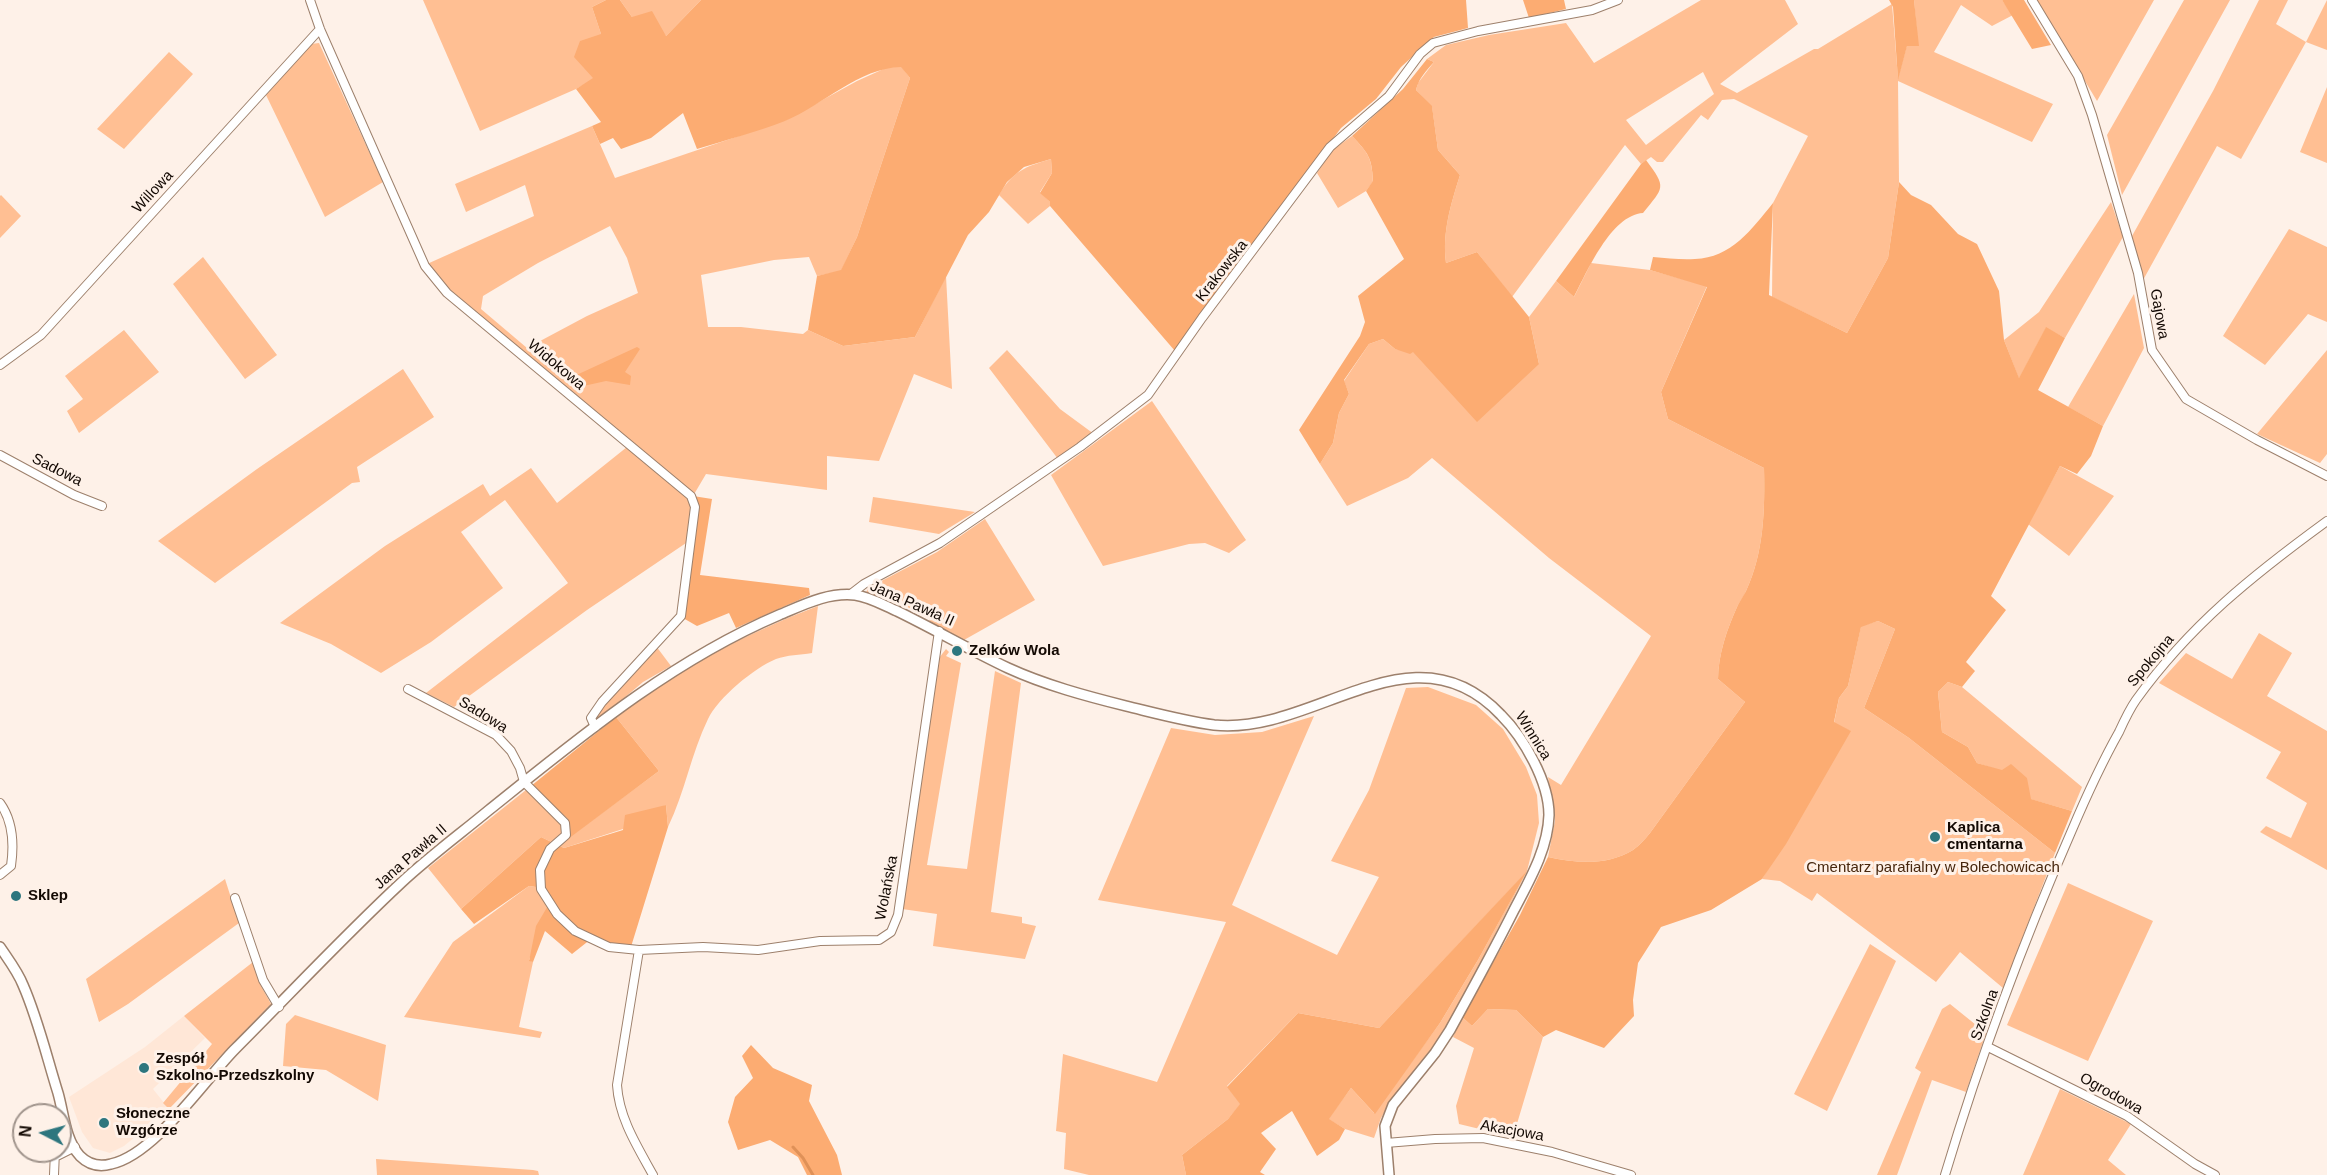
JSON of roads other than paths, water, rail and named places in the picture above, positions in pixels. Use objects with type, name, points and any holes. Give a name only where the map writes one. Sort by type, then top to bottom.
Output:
[{"type":"street","name":"Widokowa","points":[[310,0],[320,29],[405,222],[432,277],[447,293],[691,496],[695,507],[681,616],[602,702],[591,718],[595,728]]},
{"type":"street","name":"Krakowska","points":[[851,594],[864,584],[940,543],[1080,447],[1148,395],[1202,318],[1330,147],[1389,96],[1420,54],[1433,43],[1488,29],[1592,10],[1618,0]]},
{"type":"street","name":"Gajowa","points":[[2032,0],[2075,73],[2092,115],[2138,273],[2152,350],[2186,399],[2200,409],[2327,476]]},
{"type":"street","name":"Willowa","points":[[0,365],[41,335],[320,29]]},
{"type":"street","name":"Sadowa","points":[[0,455],[74,495],[102,506]]},
{"type":"street","name":"Spokojna","points":[[2056,866],[2097,771],[2135,702],[2170,657],[2220,603],[2278,556],[2327,521]]},
{"type":"street","name":"Jana Pawła II","points":[[72,1142],[81,1157],[95,1166],[113,1164],[134,1155],[177,1114],[227,1057],[331,951],[406,878],[628,700],[749,628],[815,600],[851,594],[873,599],[1010,668]]},
{"type":"street","name":"Wolańska","points":[[524,782],[566,823],[566,835],[550,849],[540,870],[542,889],[557,914],[575,931],[609,946],[639,950],[703,947],[758,950],[820,942],[879,940],[891,932],[898,915],[939,631]]},
{"type":"street","name":"Winnica","points":[[1010,668],[1080,694],[1189,722],[1231,726],[1260,724],[1395,679],[1423,677],[1445,680],[1479,696],[1509,723],[1546,791],[1549,821],[1545,842],[1501,936],[1450,1030],[1435,1053],[1393,1105],[1385,1126],[1389,1175]]},
{"type":"street","name":"Sadowa","points":[[408,689],[496,735],[511,751],[524,782]]},
{"type":"street","points":[[0,803],[5,809],[11,830],[13,851],[11,866],[0,875]]},
{"type":"street","name":"Szkolna","points":[[1945,1175],[1963,1114],[2056,866]]},
{"type":"street","points":[[235,898],[263,980],[279,1006]]},
{"type":"street","name":"Jana Pawła II","points":[[0,947],[23,983],[60,1103]]},
{"type":"street","points":[[639,950],[616,1085],[628,1131],[653,1175]]},
{"type":"street","name":"Ogrodowa","points":[[1988,1047],[2127,1116],[2195,1164],[2215,1175]]},
{"type":"street","name":"Akacjowa","points":[[1386,1143],[1435,1138],[1483,1138],[1552,1152],[1631,1175]]},
{"type":"waterway","points":[[793,1147],[813,1175]]},
{"type":"place","name":"Zelków Wola","points":[[957,651]]},
{"type":"place","name":"Kaplica cmentarna","points":[[1935,837]]},
{"type":"place","name":"Sklep","points":[[16,896]]},
{"type":"place","name":"Zespół Szkolno-Przedszkolny","points":[[144,1068]]},
{"type":"place","name":"Słoneczne Wzgórze","points":[[104,1123]]},
{"type":"park label","name":"Cmentarz parafialny w Bolechowicach","points":[[1933,868]]}]
